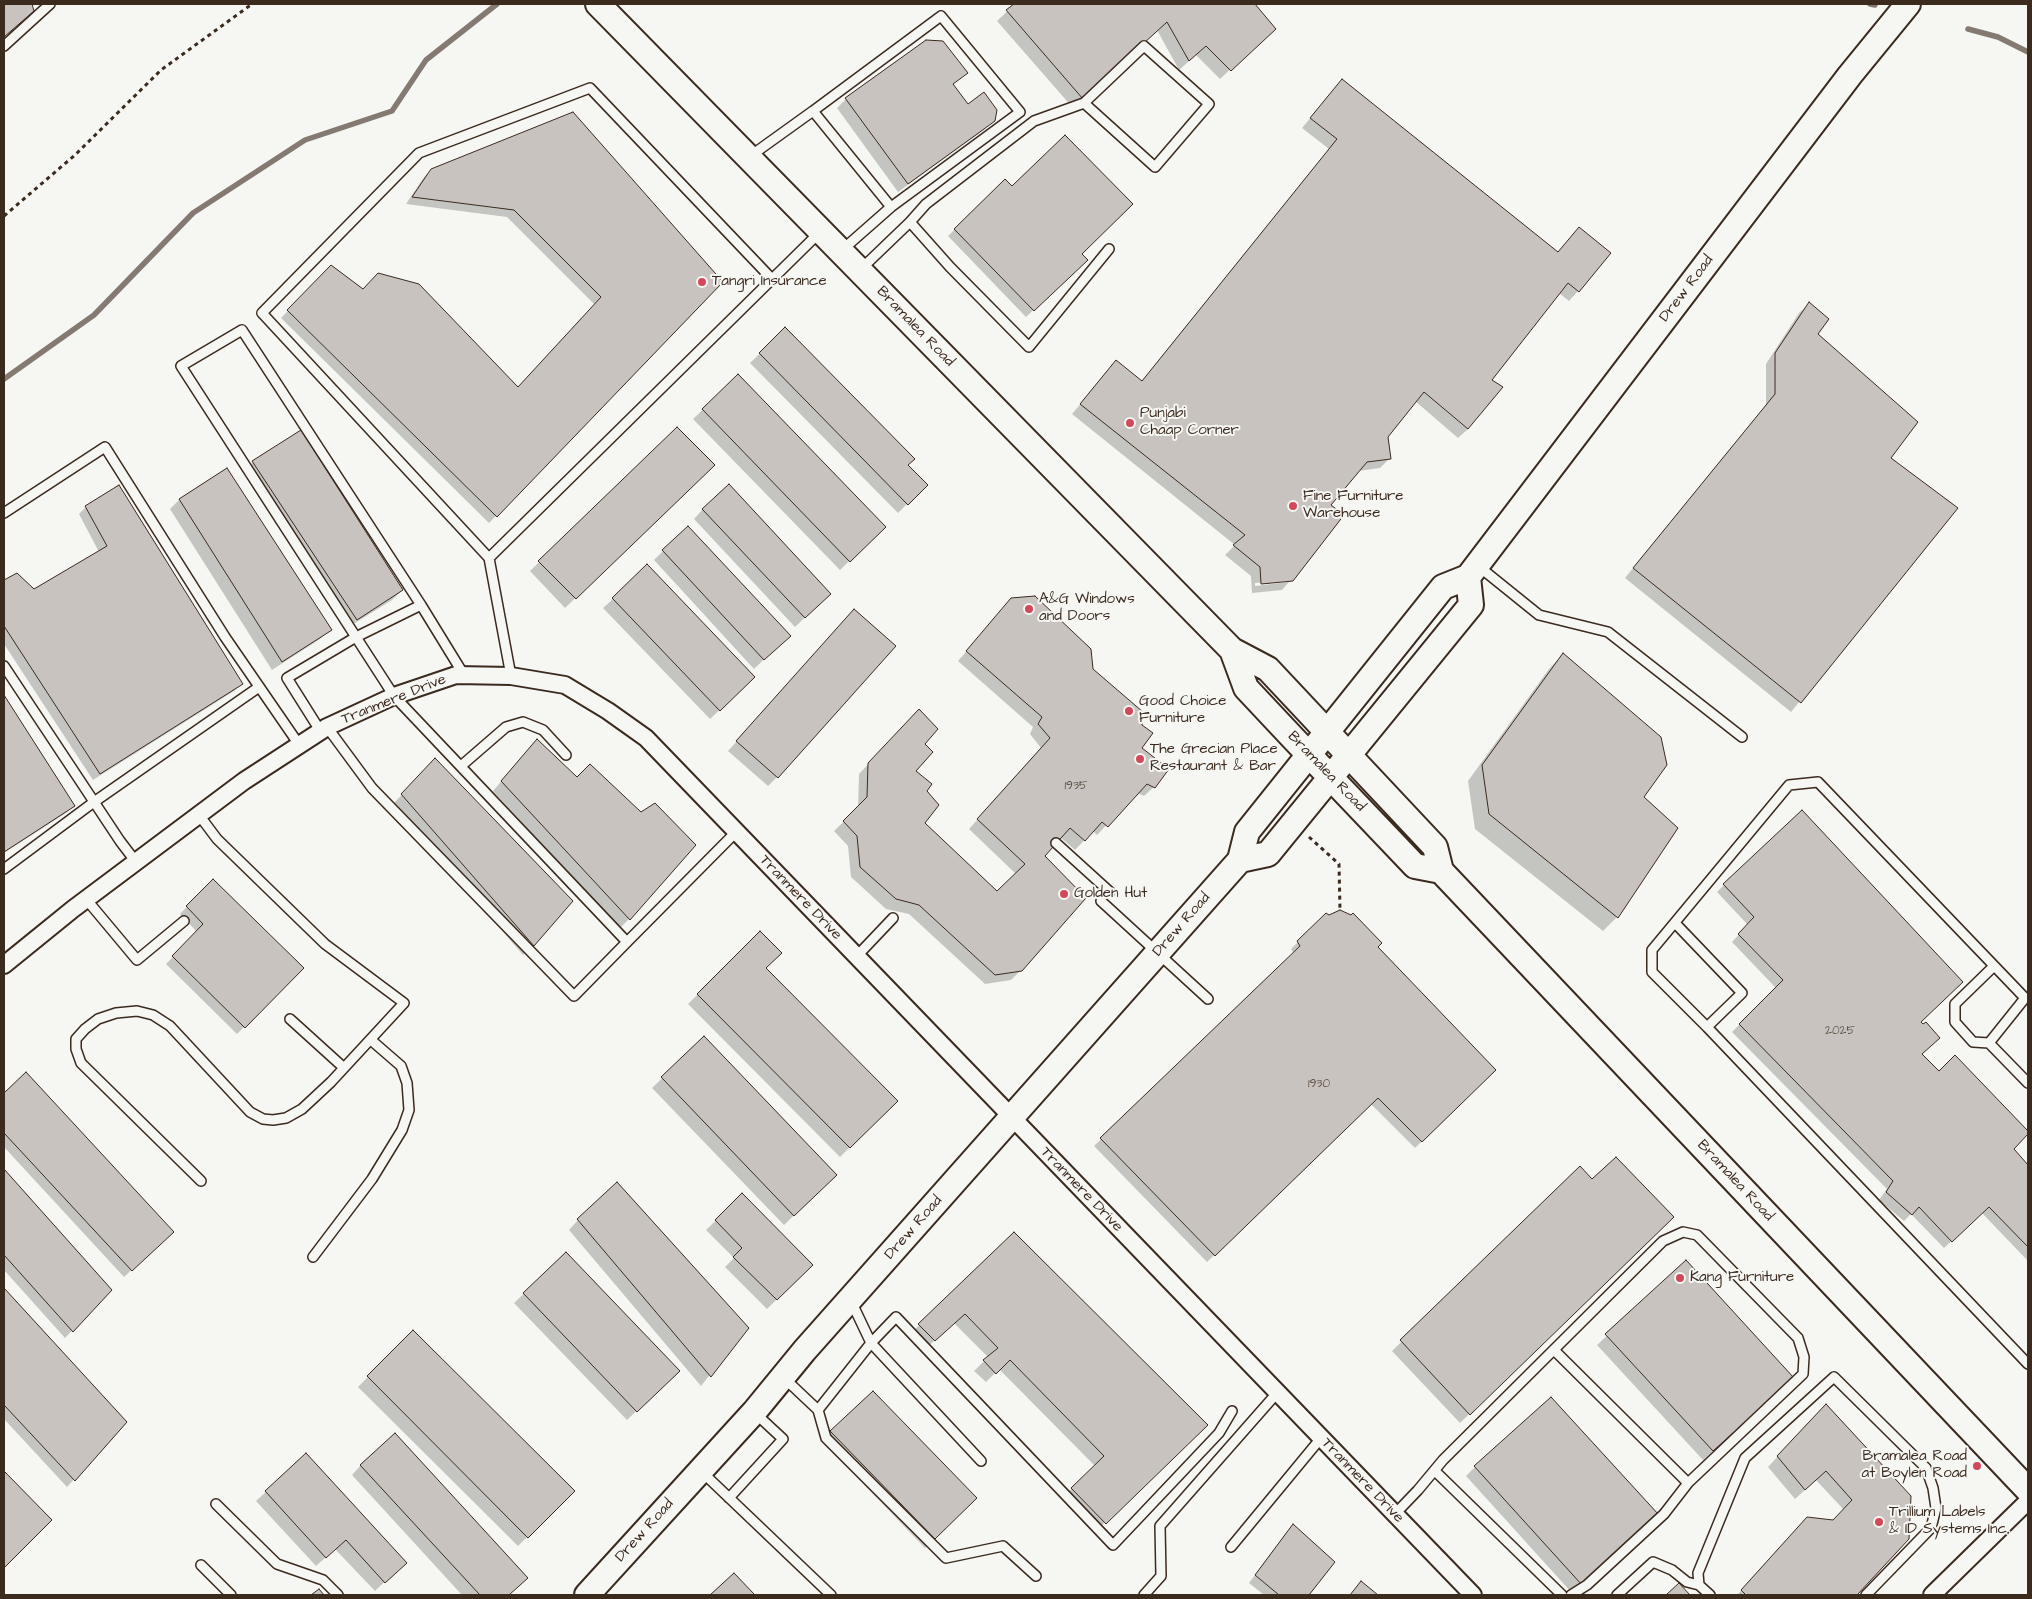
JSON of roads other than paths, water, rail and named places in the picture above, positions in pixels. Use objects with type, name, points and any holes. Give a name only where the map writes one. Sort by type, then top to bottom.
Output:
[{"type":"street","name":"Bramalea Road","points":[[598,4],[1232,650],[1268,669],[1350,754],[1435,847],[1441,871],[2028,1490]]},
{"type":"street","name":"Drew Road","points":[[587,1595],[754,1412],[1240,860],[1247,832],[1442,587],[1473,571],[1850,75],[1908,4]]},
{"type":"street","points":[[1240,860],[1268,854],[1471,605],[1473,571]]},
{"type":"street","name":"Bramalea Road","points":[[1232,650],[1246,688],[1331,778],[1415,866],[1441,871]]},
{"type":"street","name":"Tranmere Drive","points":[[4,965],[86,900],[244,781],[324,730],[394,696],[456,675],[511,676],[565,685],[608,710],[646,738],[1473,1595]]},
{"type":"street","points":[[1932,1595],[2028,1501]]},
{"type":"lane","points":[[4,46],[50,4]]},
{"type":"lane","points":[[749,157],[941,16],[1020,112],[891,207],[841,251]]},
{"type":"lane","points":[[860,270],[926,204],[1034,121],[1084,103],[1144,46],[1209,104],[1155,167],[1084,103]]},
{"type":"lane","points":[[511,676],[489,558],[262,313],[419,153],[590,88],[772,279]]},
{"type":"lane","points":[[813,111],[891,207]]},
{"type":"lane","points":[[910,222],[950,267],[1029,347],[1109,249]]},
{"type":"lane","points":[[489,558],[821,231]]},
{"type":"lane","points":[[464,675],[421,605],[242,330],[180,366],[394,696],[627,942]]},
{"type":"lane","points":[[4,513],[105,447],[225,636],[300,746]]},
{"type":"lane","points":[[1473,571],[1539,615],[1608,632],[1742,737]]},
{"type":"lane","points":[[421,605],[356,637],[287,678],[324,730],[372,788],[574,996],[736,832]]},
{"type":"lane","points":[[4,666],[136,862]]},
{"type":"lane","points":[[4,869],[94,802],[259,686]]},
{"type":"lane","points":[[461,766],[506,727],[523,722],[543,730],[566,755]]},
{"type":"lane","points":[[1989,1043],[2027,1000],[1818,782],[1789,785],[1652,950],[1652,972],[1707,1027],[2028,1364]]},
{"type":"lane","points":[[199,815],[217,839],[325,944],[404,1003],[331,1082],[302,1109],[286,1118],[272,1120],[263,1119],[250,1112],[170,1026],[153,1015],[137,1011],[116,1013],[98,1019],[85,1029],[76,1039],[76,1049],[81,1063],[202,1181]]},
{"type":"lane","points":[[1056,843],[1110,892]]},
{"type":"lane","points":[[86,900],[137,960],[184,921]]},
{"type":"lane","points":[[1101,901],[1208,999]]},
{"type":"lane","points":[[856,957],[893,918]]},
{"type":"lane","points":[[1675,923],[1742,994],[1707,1027]]},
{"type":"lane","points":[[1994,966],[1955,1004],[1955,1022],[1973,1042],[1989,1043],[2028,1083]]},
{"type":"lane","points":[[290,1019],[343,1067]]},
{"type":"lane","points":[[314,1257],[372,1179],[402,1130],[409,1110],[407,1083],[401,1066],[371,1040]]},
{"type":"lane","points":[[1394,1514],[1663,1241],[1683,1232],[1697,1235],[1798,1338],[1804,1356],[1803,1374],[1688,1483],[1664,1514],[1587,1585],[1571,1595]]},
{"type":"lane","points":[[850,1301],[871,1343],[980,1462]]},
{"type":"lane","points":[[818,1410],[871,1343],[896,1317],[1114,1545],[1219,1433],[1232,1411]]},
{"type":"lane","points":[[1554,1350],[1688,1483]]},
{"type":"lane","points":[[783,1377],[818,1410],[826,1438],[946,1558],[1003,1546],[1036,1576]]},
{"type":"lane","points":[[1699,1585],[1698,1573],[1745,1458],[1834,1377],[1926,1468],[1933,1488],[1936,1508],[1931,1528],[1866,1595]]},
{"type":"lane","points":[[1144,1595],[1162,1576],[1160,1526],[1277,1393]]},
{"type":"lane","points":[[728,1498],[783,1439],[754,1412]]},
{"type":"lane","points":[[1231,1547],[1321,1438]]},
{"type":"lane","points":[[701,1471],[831,1595]]},
{"type":"lane","points":[[1435,1471],[1562,1595]]},
{"type":"lane","points":[[216,1504],[277,1564],[323,1580],[338,1595]]},
{"type":"lane","points":[[1616,1595],[1653,1562],[1672,1570],[1687,1582],[1699,1585],[1710,1595]]},
{"type":"lane","points":[[202,1565],[231,1595]]},
{"type":"waterway","points":[[4,379],[94,315],[193,213],[305,140],[392,111],[426,60],[497,4]]},
{"type":"waterway","points":[[1870,4],[1875,5]]},
{"type":"waterway","points":[[1968,29],[1998,37],[2028,52]]},
{"type":"place","name":"Tangri Insurance","points":[[702,282]]},
{"type":"place","name":"Punjabi Chaap Corner","points":[[1130,423]]},
{"type":"place","name":"Fine Furniture Warehouse","points":[[1293,506]]},
{"type":"place","name":"A&G Windows and Doors","points":[[1029,609]]},
{"type":"place","name":"Good Choice Furniture","points":[[1129,711]]},
{"type":"place","name":"The Grecian Place Restaurant & Bar","points":[[1140,759]]},
{"type":"place","name":"Golden Hut","points":[[1064,894]]},
{"type":"place","name":"Kang Furniture","points":[[1680,1278]]},
{"type":"place","name":"Bramalea Road at Boylen Road","points":[[1977,1466]]},
{"type":"place","name":"Trillium Labels & ID Systems Inc.","points":[[1879,1522]]}]
